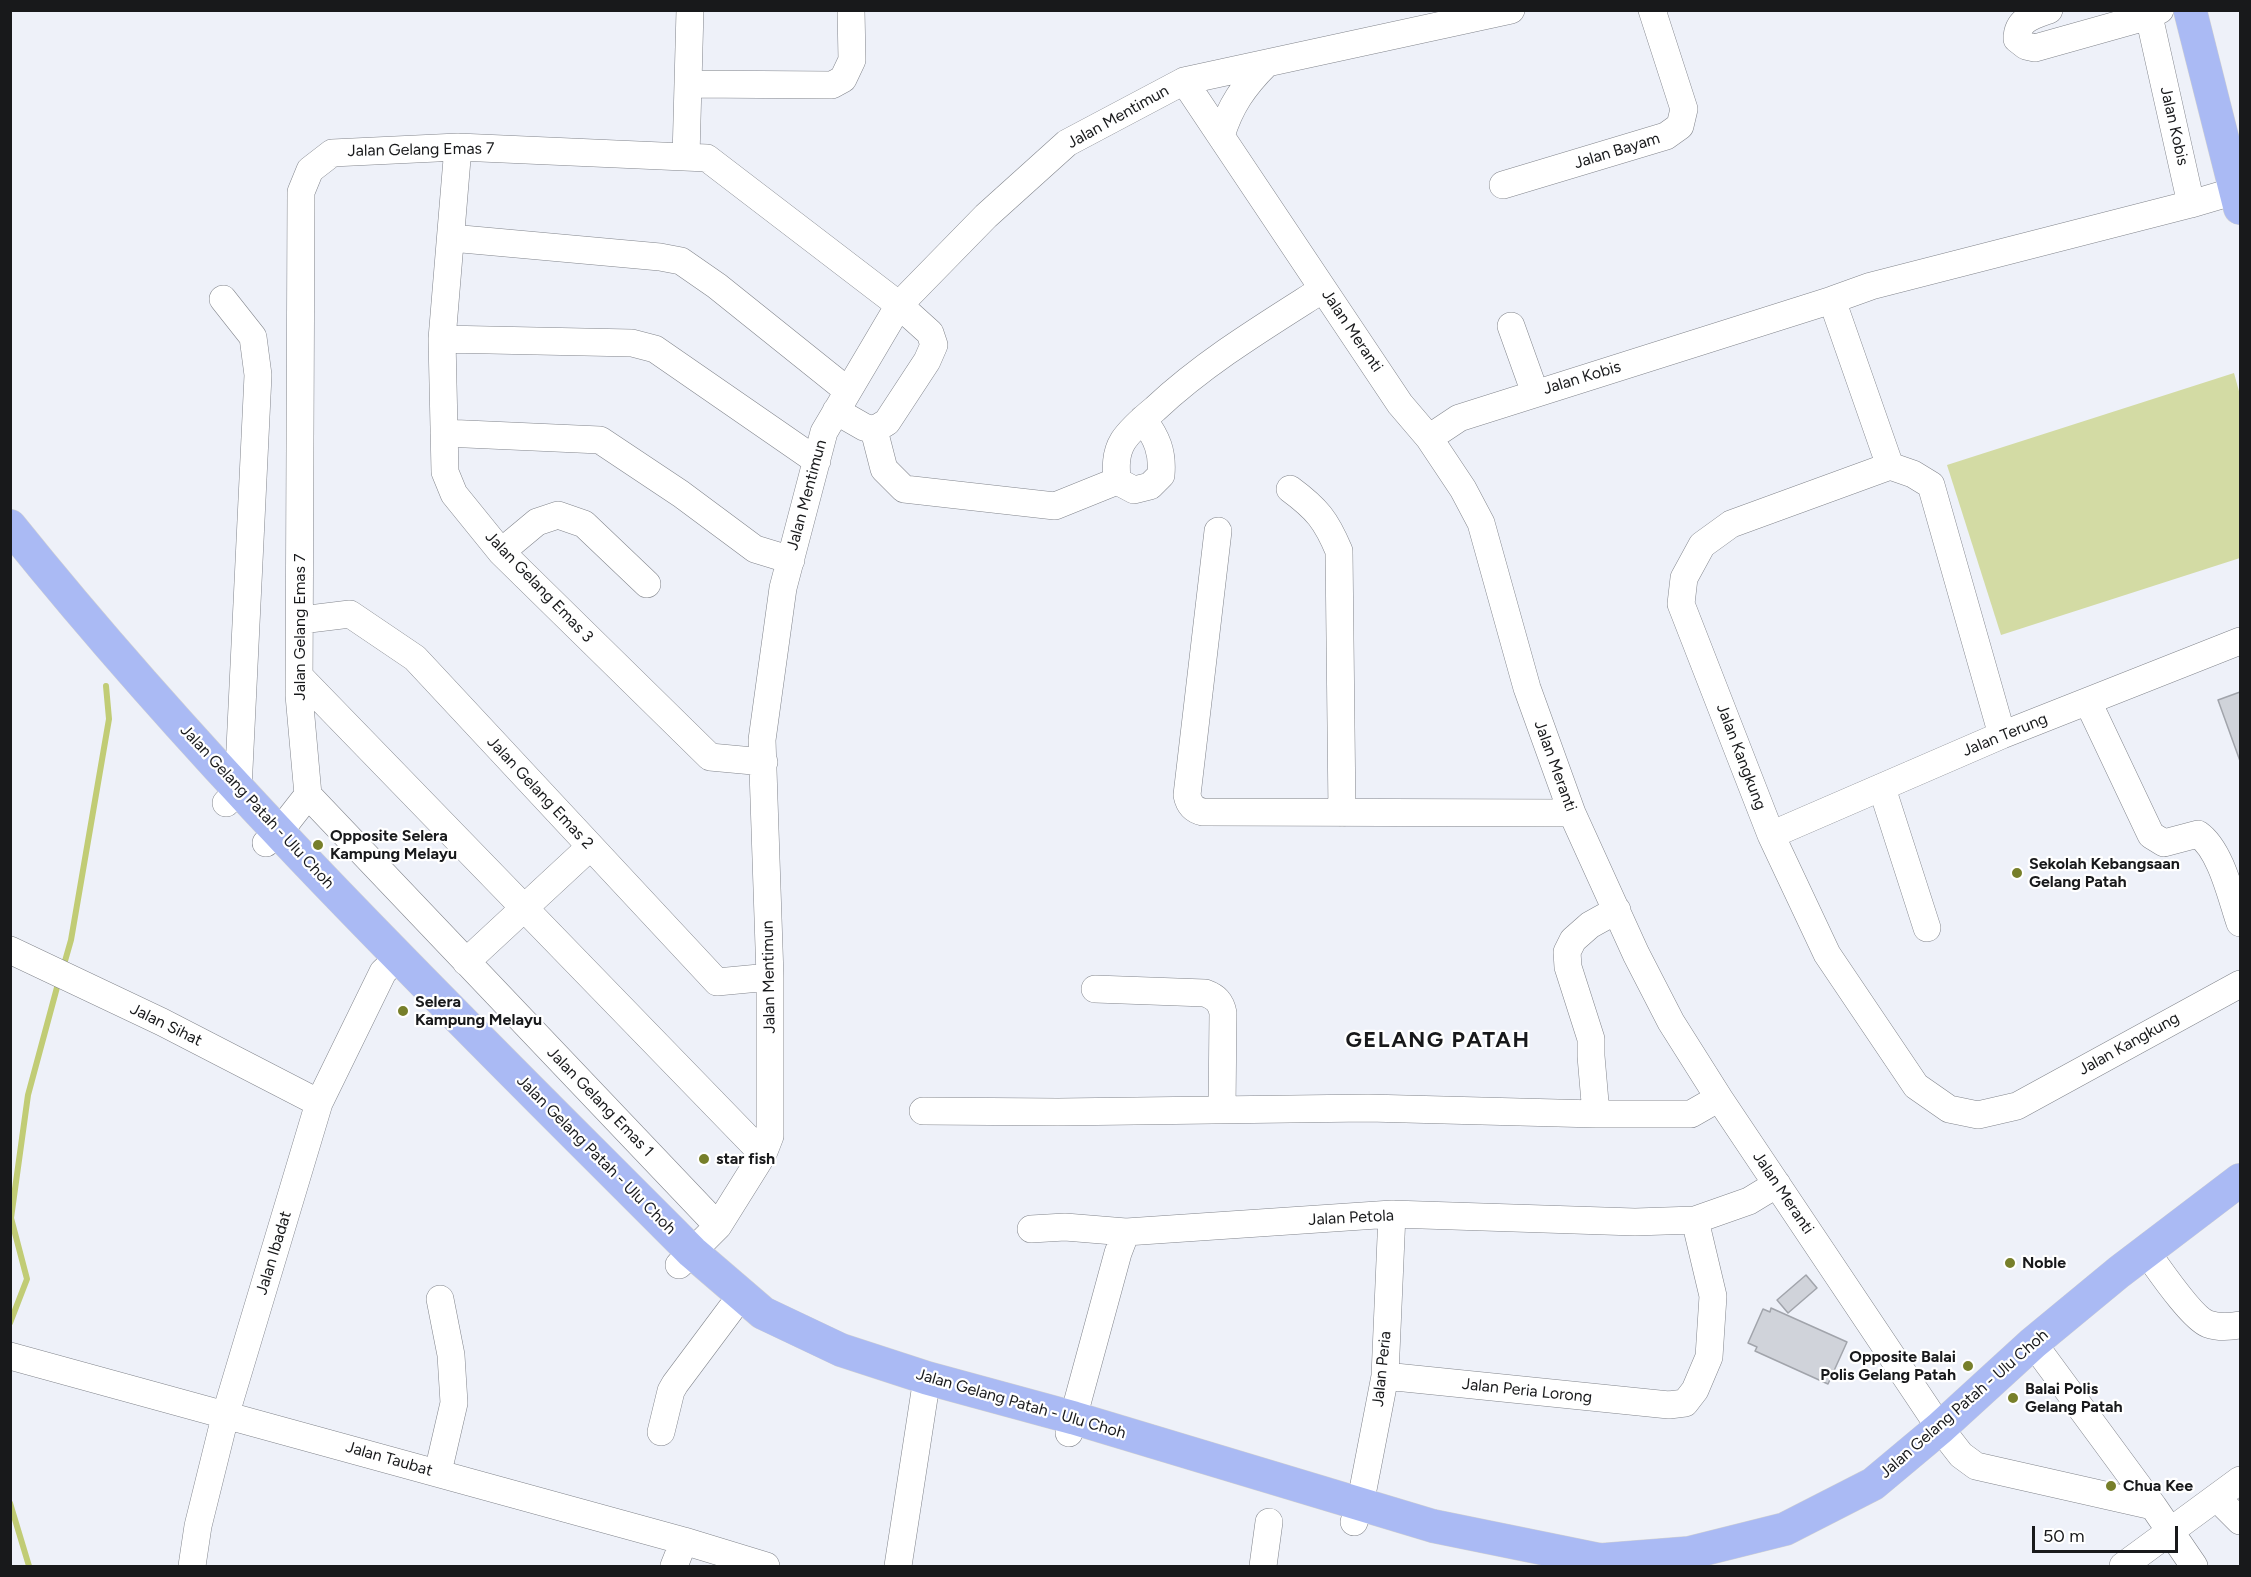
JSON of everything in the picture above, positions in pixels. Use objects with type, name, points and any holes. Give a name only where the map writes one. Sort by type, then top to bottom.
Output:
[{"type":"main road","points":[[2190,10],[2238,200]]},
{"type":"main road","name":"Jalan Gelang Patah - Ulu Choh","points":[[10,526],[232,797]]},
{"type":"main road","name":"Jalan Gelang Patah - Ulu Choh","points":[[10,563],[392,964],[686,1259],[731,1309],[753,1328],[835,1363],[1072,1425],[1357,1514],[1442,1548],[1527,1566]]},
{"type":"main road","name":"Jalan Gelang Patah - Ulu Choh","points":[[1709,1566],[1793,1543],[1879,1499],[2119,1272],[2241,1180]]},
{"type":"main road","name":"Jalan Gelang Patah - Ulu Choh","points":[[2036,1349],[2241,1203]]},
{"type":"main road","name":"Jalan Gelang Patah - Ulu Choh","points":[[686,1259],[764,1313],[841,1350],[925,1385]]},
{"type":"main road","name":"Jalan Gelang Patah - Ulu Choh","points":[[1357,1514],[1433,1526],[1599,1563],[1689,1553],[1785,1529],[1873,1484],[1946,1436]]},
{"type":"street","points":[[686,156],[690,10]]},
{"type":"street","points":[[688,84],[832,85],[843,79],[852,60],[850,10]]},
{"type":"street","name":"Jalan Mentimun","points":[[686,1259],[718,1226],[763,1154],[770,1136],[770,977],[762,741],[783,588],[824,432],[899,305],[986,216],[1067,143],[1184,81],[1511,10]]},
{"type":"street","name":"Jalan Bayam","points":[[1503,185],[1666,136],[1680,126],[1684,109],[1652,10]]},
{"type":"street","points":[[2049,10],[2031,16],[2022,23],[2017,30],[2017,39],[2026,46],[2035,48],[2152,12]]},
{"type":"street","name":"Jalan Kobis","points":[[1429,438],[1459,418],[1871,286],[2192,204],[2152,12]]},
{"type":"street","points":[[1221,136],[1227,114],[1248,82],[1266,64]]},
{"type":"street","name":"Jalan Meranti","points":[[1184,81],[1400,404],[1429,438],[1463,489],[1481,523],[1527,688],[1572,813],[1635,954],[1671,1022],[1719,1098],[1946,1436],[1961,1455],[1976,1466],[2152,1506]]},
{"type":"street","name":"Jalan Gelang Emas 7","points":[[308,795],[299,695],[301,192],[310,170],[332,153],[458,147],[707,158],[899,305],[930,333],[934,345],[927,361],[887,422],[874,430]]},
{"type":"street","name":"Jalan Gelang Emas 3","points":[[458,147],[442,339],[446,472],[454,494],[501,552],[710,757],[764,762]]},
{"type":"street","points":[[2192,204],[2238,200]]},
{"type":"street","points":[[451,238],[660,257],[681,261],[717,286],[842,401],[864,427],[874,430],[884,469],[904,489],[1055,506],[1117,481],[1134,490],[1150,486],[1161,475],[1162,457],[1155,435],[1143,419]]},
{"type":"street","points":[[1117,481],[1116,460],[1122,442],[1143,419],[1174,391],[1222,356],[1323,289]]},
{"type":"street","points":[[223,299],[253,337],[258,375],[232,797]]},
{"type":"street","points":[[1832,300],[1890,466],[1914,474],[1931,486],[2002,735]]},
{"type":"street","points":[[1511,326],[1535,393]]},
{"type":"street","points":[[442,339],[632,343],[655,349],[816,460]]},
{"type":"street","points":[[444,433],[600,440],[681,494],[755,549],[791,560]]},
{"type":"street","name":"Jalan Kangkung","points":[[1890,466],[1731,524],[1702,545],[1683,578],[1681,604],[1771,835],[1827,954],[1916,1086],[1948,1109],[1978,1114],[2017,1106],[2241,984]]},
{"type":"street","points":[[1290,489],[1312,505],[1328,526],[1339,551],[1342,813]]},
{"type":"street","points":[[501,552],[537,522],[558,514],[584,525],[647,584]]},
{"type":"street","points":[[1218,531],[1187,795],[1188,802],[1196,811],[1203,813],[1572,813]]},
{"type":"street","name":"Jalan Gelang Emas 2","points":[[301,620],[350,614],[415,658],[717,982],[770,977]]},
{"type":"street","name":"Jalan Terung","points":[[1771,835],[2002,735],[2241,641]]},
{"type":"street","points":[[300,677],[763,1154]]},
{"type":"street","points":[[2088,702],[2151,835],[2164,843],[2198,834],[2207,840],[2214,851],[2241,923]]},
{"type":"street","points":[[1882,788],[1927,928]]},
{"type":"street","points":[[273,837],[308,795]]},
{"type":"street","name":"Jalan Gelang Emas 1","points":[[308,795],[718,1226]]},
{"type":"street","points":[[466,962],[590,847]]},
{"type":"street","points":[[1596,1114],[1591,1056],[1592,1039],[1568,967],[1567,952],[1573,940],[1590,925],[1617,910]]},
{"type":"street","name":"Jalan Sihat","points":[[10,950],[162,1022],[319,1103]]},
{"type":"street","name":"Jalan Ibadat","points":[[192,1566],[198,1526],[226,1413],[319,1103],[392,964]]},
{"type":"street","points":[[1095,989],[1205,993],[1217,1000],[1221,1004],[1223,1019],[1222,1110]]},
{"type":"street","points":[[923,1111],[1058,1112],[1368,1108],[1691,1114],[1719,1098]]},
{"type":"street","name":"Jalan Petola","points":[[1031,1228],[1065,1227],[1126,1232],[1392,1214],[1635,1222],[1695,1220],[1749,1201],[1777,1184]]},
{"type":"street","name":"Jalan Peria","points":[[1357,1514],[1385,1376],[1392,1214]]},
{"type":"street","name":"Jalan Peria Lorong","points":[[1385,1376],[1669,1406],[1685,1403],[1695,1390],[1709,1357],[1713,1296],[1695,1220]]},
{"type":"street","points":[[1072,1425],[1118,1253],[1126,1232]]},
{"type":"street","points":[[2155,1264],[2196,1316],[2206,1323],[2226,1328],[2241,1325]]},
{"type":"street","points":[[438,1472],[454,1403],[451,1355],[440,1299]]},
{"type":"street","points":[[661,1432],[671,1391],[731,1309]]},
{"type":"street","points":[[2036,1349],[2194,1566]]},
{"type":"street","name":"Jalan Taubat","points":[[10,1356],[226,1413],[684,1540],[766,1566]]},
{"type":"street","points":[[898,1566],[925,1385]]},
{"type":"street","points":[[2122,1566],[2241,1480]]},
{"type":"street","points":[[2217,1498],[2241,1521]]},
{"type":"street","points":[[1263,1566],[1269,1522]]},
{"type":"street","points":[[674,1566],[684,1540]]},
{"type":"green space","points":[[2234,373],[2240,395],[2240,558],[2001,635],[1947,465]]},
{"type":"building","points":[[2240,692],[2240,761],[2218,700]]},
{"type":"building","points":[[1806,1275],[1817,1288],[1788,1313],[1777,1300]]},
{"type":"building","points":[[1771,1308],[1847,1342],[1828,1384],[1755,1351],[1757,1347],[1748,1343],[1763,1309],[1770,1312]]},
{"type":"waterway","points":[[63,968],[71,940],[109,719],[106,686]]},
{"type":"waterway","points":[[10,1323],[27,1279],[11,1218],[28,1095],[59,980]]},
{"type":"waterway","points":[[10,1503],[29,1566]]},
{"type":"place","name":"Opposite Selera Kampung Melayu","points":[[318,845]]},
{"type":"place","name":"Sekolah Kebangsaan Gelang Patah","points":[[2017,873]]},
{"type":"place","name":"Selera Kampung Melayu","points":[[403,1011]]},
{"type":"place","name":"star fish","points":[[704,1159]]},
{"type":"place","name":"Noble","points":[[2010,1263]]},
{"type":"place","name":"Opposite Balai Polis Gelang Patah","points":[[1968,1366]]},
{"type":"place","name":"Balai Polis Gelang Patah","points":[[2013,1398]]},
{"type":"place","name":"Chua Kee","points":[[2111,1486]]},
{"type":"district","name":"GELANG PATAH","points":[[1438,1041]]}]
